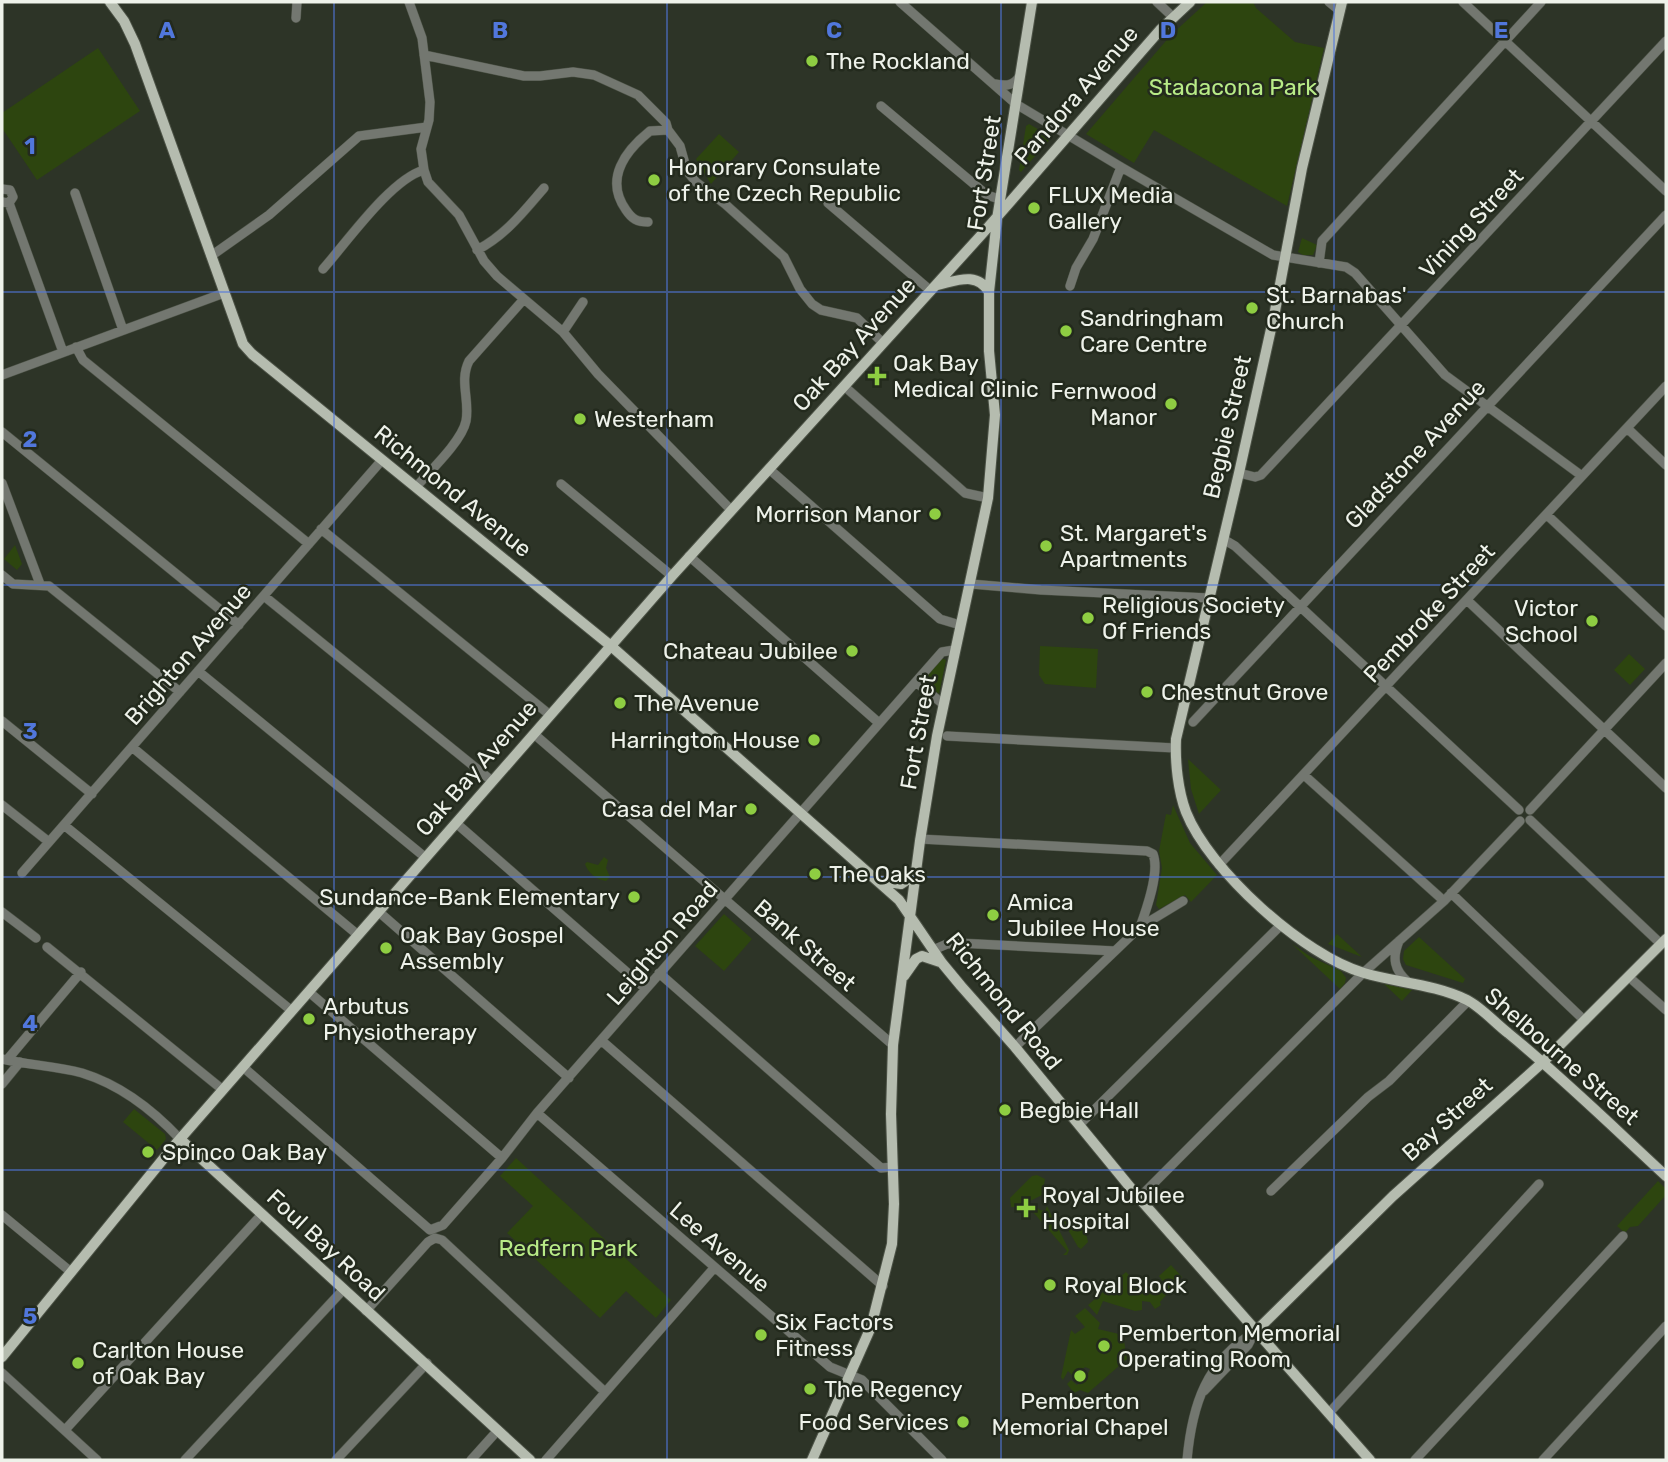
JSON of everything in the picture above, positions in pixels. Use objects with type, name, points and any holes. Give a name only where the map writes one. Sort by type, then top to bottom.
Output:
[{"type":"main road","name":"Richmond Avenue","points":[[110,2],[124,21],[135,44],[243,344],[611,646],[879,880],[911,915]]},
{"type":"main road","name":"Fort Street","points":[[812,1460],[871,1327],[892,1244],[893,1045],[920,839],[943,704],[988,498],[995,415],[989,351],[989,292],[996,219],[1032,2]]},
{"type":"main road","name":"Pandora Avenue","points":[[996,219],[1190,2]]},
{"type":"main road","name":"Begbie Street","points":[[1179,780],[1175,748],[1186,689],[1239,473],[1303,168],[1341,6]]},
{"type":"main road","name":"Oak Bay Avenue","points":[[2,1357],[180,1139],[456,822],[689,556],[996,219]]},
{"type":"main road","points":[[934,288],[971,278],[985,285],[989,292]]},
{"type":"main road","name":"Shelbourne Street","points":[[1179,780],[1186,811],[1199,839],[1219,865],[1281,925],[1321,954],[1363,973],[1427,986],[1468,1000],[1544,1062],[1666,1176]]},
{"type":"main road","points":[[879,880],[901,884],[916,874]]},
{"type":"main road","name":"Richmond Road","points":[[911,915],[942,963],[1139,1198],[1370,1460]]},
{"type":"main road","name":"Bay Street","points":[[1256,1331],[1392,1196],[1544,1062],[1664,941]]},
{"type":"main road","points":[[901,982],[916,958],[929,957],[942,963]]},
{"type":"main road","name":"Foul Bay Road","points":[[180,1139],[530,1460]]},
{"type":"street","points":[[296,18],[298,2]]},
{"type":"street","points":[[409,2],[422,38],[430,102],[421,149],[424,170],[435,191],[459,215],[477,250],[497,276],[564,332],[598,374],[731,510]]},
{"type":"street","points":[[900,2],[1016,104],[1121,167],[1273,255],[1346,267],[1355,273],[1445,375],[1582,475]]},
{"type":"street","points":[[1157,2],[1174,17]]},
{"type":"street","points":[[1329,2],[1341,6]]},
{"type":"street","points":[[1463,2],[1666,191]]},
{"type":"street","points":[[1319,263],[1322,241],[1541,2]]},
{"type":"street","name":"Vining Street","points":[[1239,473],[1255,477],[1261,475],[1666,41]]},
{"type":"street","points":[[424,55],[524,76],[573,72],[594,75],[638,95],[666,123],[680,146],[687,171],[696,182],[725,204],[783,257],[800,289],[812,304],[821,310],[857,318],[883,343]]},
{"type":"street","points":[[995,85],[1010,85],[1019,77]]},
{"type":"street","points":[[881,106],[986,195],[999,200]]},
{"type":"street","points":[[211,256],[269,215],[359,136],[427,127]]},
{"type":"street","points":[[648,222],[638,222],[622,205],[616,182],[619,166],[650,131],[668,130]]},
{"type":"street","points":[[1070,285],[1093,239],[1121,167]]},
{"type":"street","points":[[323,269],[382,200],[413,173],[424,170]]},
{"type":"street","points":[[2,190],[7,188],[12,193],[5,202],[63,352]]},
{"type":"street","points":[[477,250],[493,242],[507,230],[544,188]]},
{"type":"street","points":[[75,193],[122,330]]},
{"type":"street","points":[[828,203],[934,288]]},
{"type":"street","name":"Gladstone Avenue","points":[[1193,722],[1666,215]]},
{"type":"street","points":[[2,375],[224,293]]},
{"type":"street","points":[[416,487],[466,425],[464,371],[469,361],[524,299]]},
{"type":"street","points":[[564,332],[583,302]]},
{"type":"street","points":[[76,347],[83,360],[309,544]]},
{"type":"street","points":[[844,386],[965,493],[988,498]]},
{"type":"street","name":"Pembroke Street","points":[[1219,865],[1666,386]]},
{"type":"street","points":[[1627,428],[1666,465]]},
{"type":"street","points":[[2,432],[239,625]]},
{"type":"street","name":"Brighton Avenue","points":[[22,873],[382,460]]},
{"type":"street","points":[[769,469],[940,619],[960,625]]},
{"type":"street","points":[[2,482],[40,584]]},
{"type":"street","points":[[561,484],[672,576]]},
{"type":"street","points":[[1547,515],[1666,626]]},
{"type":"street","points":[[321,529],[550,715]]},
{"type":"street","points":[[1223,539],[1235,546],[1519,810],[1517,816],[1527,817],[1664,941]]},
{"type":"street","points":[[689,556],[879,723]]},
{"type":"street","points":[[2,575],[13,584],[40,584],[55,590],[180,692]]},
{"type":"street","points":[[971,584],[1209,598]]},
{"type":"street","points":[[264,596],[492,782]]},
{"type":"street","points":[[1468,601],[1666,788]]},
{"type":"street","name":"Leighton Road","points":[[366,1311],[942,652],[954,650]]},
{"type":"street","points":[[1139,1198],[1363,973],[1444,901],[1527,817],[1666,663]]},
{"type":"street","points":[[198,671],[426,858]]},
{"type":"street","points":[[916,682],[943,704]]},
{"type":"street","points":[[2,721],[92,794]]},
{"type":"street","name":"Bank Street","points":[[534,734],[893,1045]]},
{"type":"street","points":[[947,736],[1175,748]]},
{"type":"street","points":[[132,747],[358,935]]},
{"type":"street","points":[[1304,775],[1444,901]]},
{"type":"street","points":[[2,805],[50,842]]},
{"type":"street","points":[[456,822],[646,989]]},
{"type":"street","points":[[64,825],[292,1011]]},
{"type":"street","points":[[920,839],[1147,851],[1153,854],[1156,861],[1149,905],[1140,927]]},
{"type":"street","points":[[1451,893],[1585,1021]]},
{"type":"street","points":[[1015,1048],[1140,927],[1183,901]]},
{"type":"street","points":[[2,912],[36,938]]},
{"type":"street","points":[[379,912],[569,1078]]},
{"type":"street","points":[[1079,1125],[1281,925]]},
{"type":"street","points":[[1400,940],[1395,960],[1400,974],[1408,982]]},
{"type":"street","points":[[933,950],[958,943],[1115,951]]},
{"type":"street","points":[[47,947],[223,1090]]},
{"type":"street","points":[[4,1060],[81,972]]},
{"type":"street","points":[[659,973],[881,1167],[892,1167]]},
{"type":"street","points":[[1629,976],[1666,1010]]},
{"type":"street","points":[[309,992],[502,1158]]},
{"type":"street","points":[[1271,1191],[1368,1097],[1389,1081],[1468,1000]]},
{"type":"street","points":[[602,1041],[883,1286]]},
{"type":"street","name":"Foul Bay Road","points":[[4,1060],[82,1073],[105,1082],[135,1098],[180,1139]]},
{"type":"street","points":[[2,1084],[20,1062]]},
{"type":"street","points":[[243,1067],[436,1234],[605,1392]]},
{"type":"street","name":"Lee Avenue","points":[[537,1113],[830,1367],[862,1380],[942,1460]]},
{"type":"street","points":[[1329,1413],[1539,1184]]},
{"type":"street","points":[[65,1430],[262,1214]]},
{"type":"street","points":[[2,1215],[71,1272]]},
{"type":"street","points":[[1415,1460],[1623,1236]]},
{"type":"street","points":[[546,1460],[714,1268]]},
{"type":"street","points":[[185,1460],[343,1290]]},
{"type":"street","points":[[1543,1460],[1666,1326]]},
{"type":"street","name":"Bay Street","points":[[1187,1460],[1191,1425],[1200,1394],[1215,1382],[1248,1345],[1256,1331]]},
{"type":"street","points":[[336,1460],[427,1363]]},
{"type":"street","points":[[2,1373],[97,1460]]},
{"type":"street","points":[[471,1460],[498,1430]]},
{"type":"green space","name":"Stadacona Park","points":[[1207,2],[1253,2],[1256,8],[1295,42],[1324,48],[1287,206],[1154,130],[1134,163],[1086,134],[1171,35]]},
{"type":"green space","points":[[98,48],[140,111],[37,180],[2,128],[2,113]]},
{"type":"green space","points":[[1029,124],[1052,137],[1021,172],[1019,170],[1026,126]]},
{"type":"green space","points":[[719,134],[739,152],[711,184],[696,159]]},
{"type":"green space","points":[[1302,238],[1317,245],[1313,255],[1298,252]]},
{"type":"green space","points":[[15,545],[22,564],[17,570],[4,559]]},
{"type":"green space","points":[[1040,646],[1098,649],[1096,688],[1045,684],[1039,675]]},
{"type":"green space","points":[[1629,654],[1645,669],[1630,685],[1614,670]]},
{"type":"green space","points":[[941,658],[946,660],[939,694],[922,679]]},
{"type":"green space","points":[[1188,759],[1221,790],[1199,814],[1191,789]]},
{"type":"green space","points":[[1173,805],[1190,843],[1217,875],[1191,902],[1185,895],[1159,909],[1156,905],[1162,868],[1159,851],[1166,814],[1171,815]]},
{"type":"green space","points":[[604,857],[608,860],[606,868],[610,877],[606,881],[593,876],[585,864],[587,862],[598,865]]},
{"type":"green space","points":[[724,914],[752,939],[724,971],[695,946]]},
{"type":"green space","points":[[1337,934],[1362,957],[1328,944]]},
{"type":"green space","points":[[1419,937],[1465,979],[1463,983],[1406,965],[1403,959],[1404,951]]},
{"type":"green space","points":[[1292,944],[1311,957],[1341,971],[1346,978],[1345,983],[1340,989]]},
{"type":"green space","points":[[1384,984],[1412,990],[1402,1001]]},
{"type":"green space","points":[[134,1109],[165,1134],[166,1139],[157,1150],[123,1122]]},
{"type":"green space","name":"Redfern Park","points":[[516,1158],[671,1300],[656,1318],[626,1291],[600,1318],[507,1233],[533,1206],[500,1176]]},
{"type":"green space","points":[[1032,1176],[1045,1179],[1042,1195],[1018,1207],[1011,1207],[1010,1198]]},
{"type":"green space","points":[[1658,1181],[1666,1189],[1666,1195],[1638,1226],[1630,1227],[1625,1233],[1617,1226]]},
{"type":"green space","points":[[1047,1206],[1069,1250],[1067,1255],[1063,1255],[1067,1251],[1033,1212],[1027,1211],[1037,1207],[1045,1211]]},
{"type":"green space","points":[[1067,1217],[1086,1233],[1088,1242],[1081,1249],[1063,1221]]},
{"type":"green space","points":[[1171,1265],[1182,1277],[1155,1309],[1150,1302],[1142,1301],[1142,1310],[1135,1311],[1103,1301],[1097,1315],[1088,1305],[1126,1272],[1148,1295],[1163,1282],[1159,1276]]},
{"type":"green space","points":[[1085,1308],[1100,1323],[1098,1329],[1123,1335],[1127,1359],[1088,1393],[1080,1390],[1074,1393],[1067,1384],[1071,1380],[1077,1385],[1090,1369],[1085,1367],[1074,1377],[1068,1371],[1063,1380],[1061,1377],[1071,1330],[1075,1334],[1085,1327],[1075,1316]]},
{"type":"place","name":"The Rockland","points":[[812,61]]},
{"type":"place","name":"Honorary Consulate of the Czech Republic","points":[[654,180]]},
{"type":"place","name":"FLUX Media Gallery","points":[[1034,208]]},
{"type":"place","name":"St. Barnabas' Church","points":[[1252,308]]},
{"type":"place","name":"Sandringham Care Centre","points":[[1066,331]]},
{"type":"place","name":"Oak Bay Medical Clinic","points":[[877,376]]},
{"type":"place","name":"Fernwood Manor","points":[[1171,404]]},
{"type":"place","name":"Westerham","points":[[580,419]]},
{"type":"place","name":"Morrison Manor","points":[[935,514]]},
{"type":"place","name":"St. Margaret's Apartments","points":[[1046,546]]},
{"type":"place","name":"Religious Society Of Friends","points":[[1088,618]]},
{"type":"place","name":"Victor School","points":[[1592,621]]},
{"type":"place","name":"Chateau Jubilee","points":[[852,651]]},
{"type":"place","name":"Chestnut Grove","points":[[1147,692]]},
{"type":"place","name":"The Avenue","points":[[620,703]]},
{"type":"place","name":"Harrington House","points":[[814,740]]},
{"type":"place","name":"Casa del Mar","points":[[751,809]]},
{"type":"place","name":"The Oaks","points":[[815,874]]},
{"type":"place","name":"Sundance-Bank Elementary","points":[[634,897]]},
{"type":"place","name":"Amica Jubilee House","points":[[993,915]]},
{"type":"place","name":"Oak Bay Gospel Assembly","points":[[386,948]]},
{"type":"place","name":"Arbutus Physiotherapy","points":[[309,1019]]},
{"type":"place","name":"Begbie Hall","points":[[1005,1110]]},
{"type":"place","name":"Spinco Oak Bay","points":[[148,1152]]},
{"type":"place","name":"Royal Jubilee Hospital","points":[[1026,1208]]},
{"type":"place","name":"Royal Block","points":[[1050,1285]]},
{"type":"place","name":"Six Factors Fitness","points":[[761,1335]]},
{"type":"place","name":"Pemberton Memorial Operating Room","points":[[1104,1346]]},
{"type":"place","name":"Carlton House of Oak Bay","points":[[78,1363]]},
{"type":"place","name":"Pemberton Memorial Chapel","points":[[1080,1376]]},
{"type":"place","name":"The Regency","points":[[810,1389]]},
{"type":"place","name":"Food Services","points":[[963,1422]]}]
